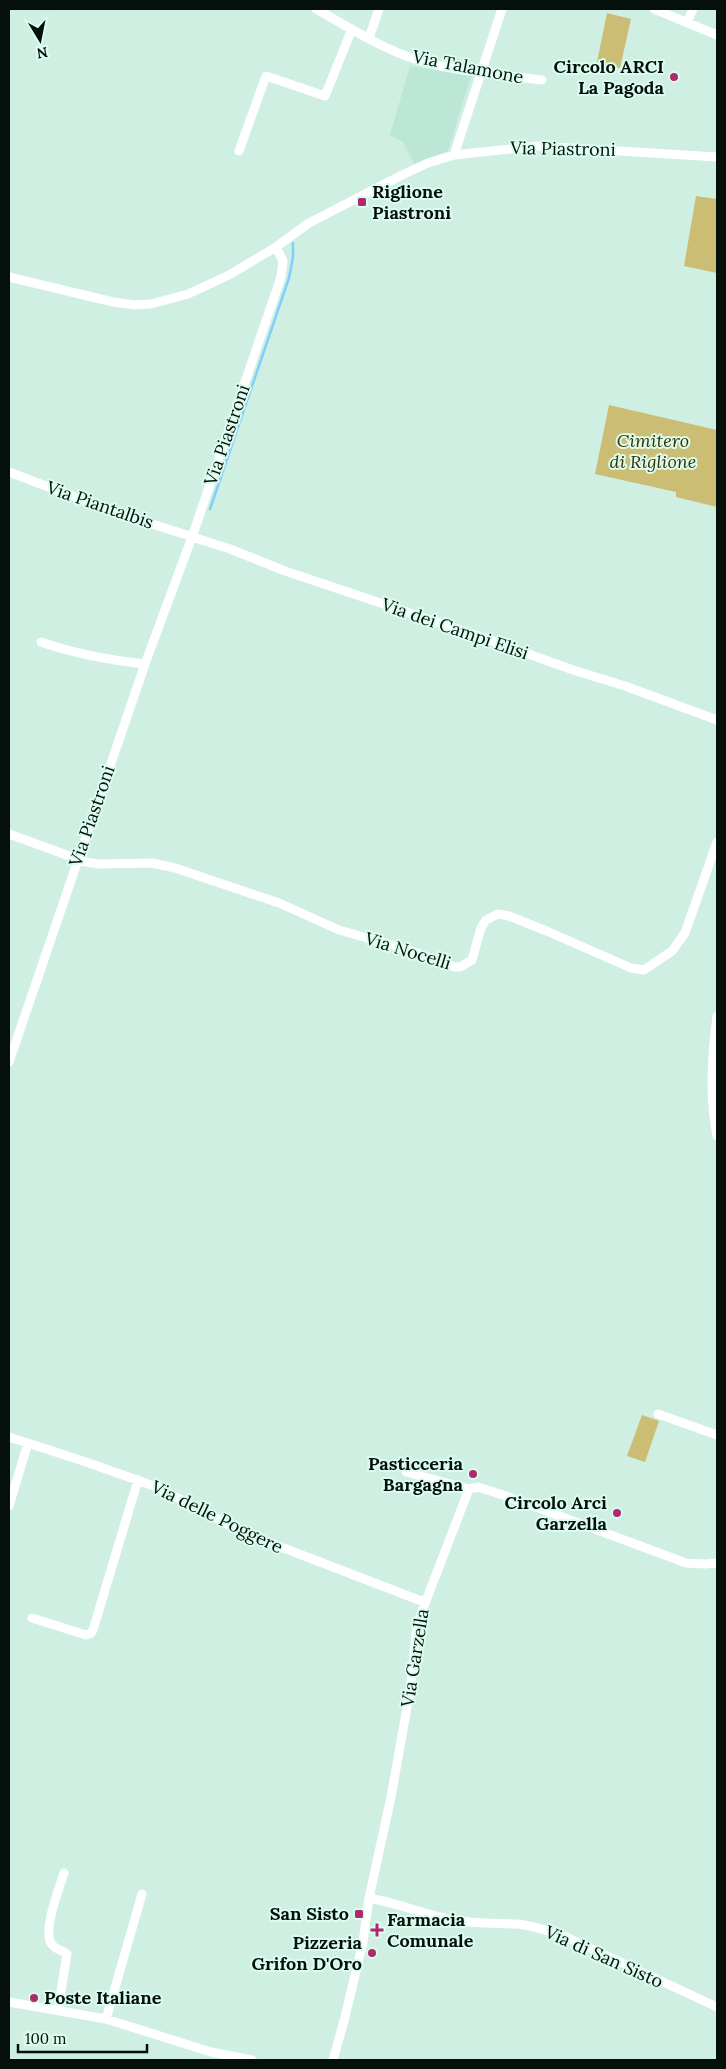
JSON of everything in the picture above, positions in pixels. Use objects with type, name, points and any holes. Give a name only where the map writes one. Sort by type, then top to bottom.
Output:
[{"type":"street","name":"Via Talamone","points":[[316,9],[369,38],[415,59],[542,80]]},
{"type":"street","points":[[369,38],[379,9]]},
{"type":"street","points":[[454,155],[502,9]]},
{"type":"street","points":[[654,9],[717,35]]},
{"type":"street","points":[[687,22],[693,9]]},
{"type":"street","points":[[239,152],[266,76],[325,96],[352,29]]},
{"type":"street","name":"Via Piastroni","points":[[9,1062],[144,664],[192,537],[281,277],[283,261],[276,247],[303,227],[402,175],[428,163],[454,155],[538,146],[717,156]]},
{"type":"street","points":[[9,278],[114,302],[142,305],[163,302],[198,289],[237,271],[276,247]]},
{"type":"street","name":"Via Piantalbis","points":[[9,472],[109,510],[192,537]]},
{"type":"street","name":"Via dei Campi Elisi","points":[[192,537],[573,670],[632,688],[717,720]]},
{"type":"street","points":[[41,642],[72,653],[117,662],[144,664]]},
{"type":"street","points":[[9,834],[78,859]]},
{"type":"street","name":"Via Nocelli","points":[[78,859],[99,864],[152,863],[175,868],[279,903],[339,930],[409,950],[455,967],[460,967],[472,960],[481,928],[486,920],[498,914],[509,916],[549,932],[631,968],[644,970],[662,959],[680,940],[690,922],[717,842]]},
{"type":"street","points":[[717,1016],[712,1066],[717,1136]]},
{"type":"street","points":[[658,1414],[717,1436]]},
{"type":"street","name":"Via delle Poggere","points":[[9,1437],[138,1480],[176,1496],[242,1532],[424,1602]]},
{"type":"street","points":[[9,1506],[28,1443]]},
{"type":"street","points":[[406,1472],[469,1489],[478,1487],[506,1496],[686,1563],[705,1564],[717,1562]]},
{"type":"street","points":[[32,1618],[86,1635],[90,1634],[93,1630],[138,1480]]},
{"type":"street","name":"Via Garzella","points":[[333,2060],[363,1942],[369,1898],[393,1788],[410,1691],[417,1624],[469,1489]]},
{"type":"street","points":[[58,2010],[67,1954],[54,1948],[50,1943],[49,1929],[64,1873]]},
{"type":"street","points":[[106,2019],[142,1894]]},
{"type":"street","name":"Via di San Sisto","points":[[369,1898],[388,1901],[453,1920],[476,1924],[516,1924],[564,1936],[717,2007]]},
{"type":"street","points":[[9,2002],[106,2019],[211,2052],[252,2060]]},
{"type":"shaded area","points":[[410,66],[471,76],[448,151],[414,164],[403,142],[390,135]]},
{"type":"green space","points":[[607,13],[631,19],[620,68],[598,64],[597,62]]},
{"type":"green space","points":[[696,196],[717,199],[717,273],[684,266]]},
{"type":"green space","name":"Cimitero di Riglione","points":[[609,405],[717,430],[717,507],[676,497],[676,492],[595,474]]},
{"type":"green space","points":[[642,1415],[659,1421],[645,1462],[627,1456]]},
{"type":"waterway","points":[[210,509],[289,278],[293,257],[293,243]]},
{"type":"place","name":"Circolo ARCI La Pagoda","points":[[674,77]]},
{"type":"place","name":"Riglione Piastroni","points":[[362,202]]},
{"type":"place","name":"Pasticceria Bargagna","points":[[473,1474]]},
{"type":"place","name":"Circolo Arci Garzella","points":[[617,1513]]},
{"type":"place","name":"San Sisto","points":[[359,1914]]},
{"type":"place","name":"Farmacia Comunale","points":[[377,1930]]},
{"type":"place","name":"Pizzeria Grifon D'Oro","points":[[372,1953]]},
{"type":"place","name":"Poste Italiane","points":[[34,1998]]}]
